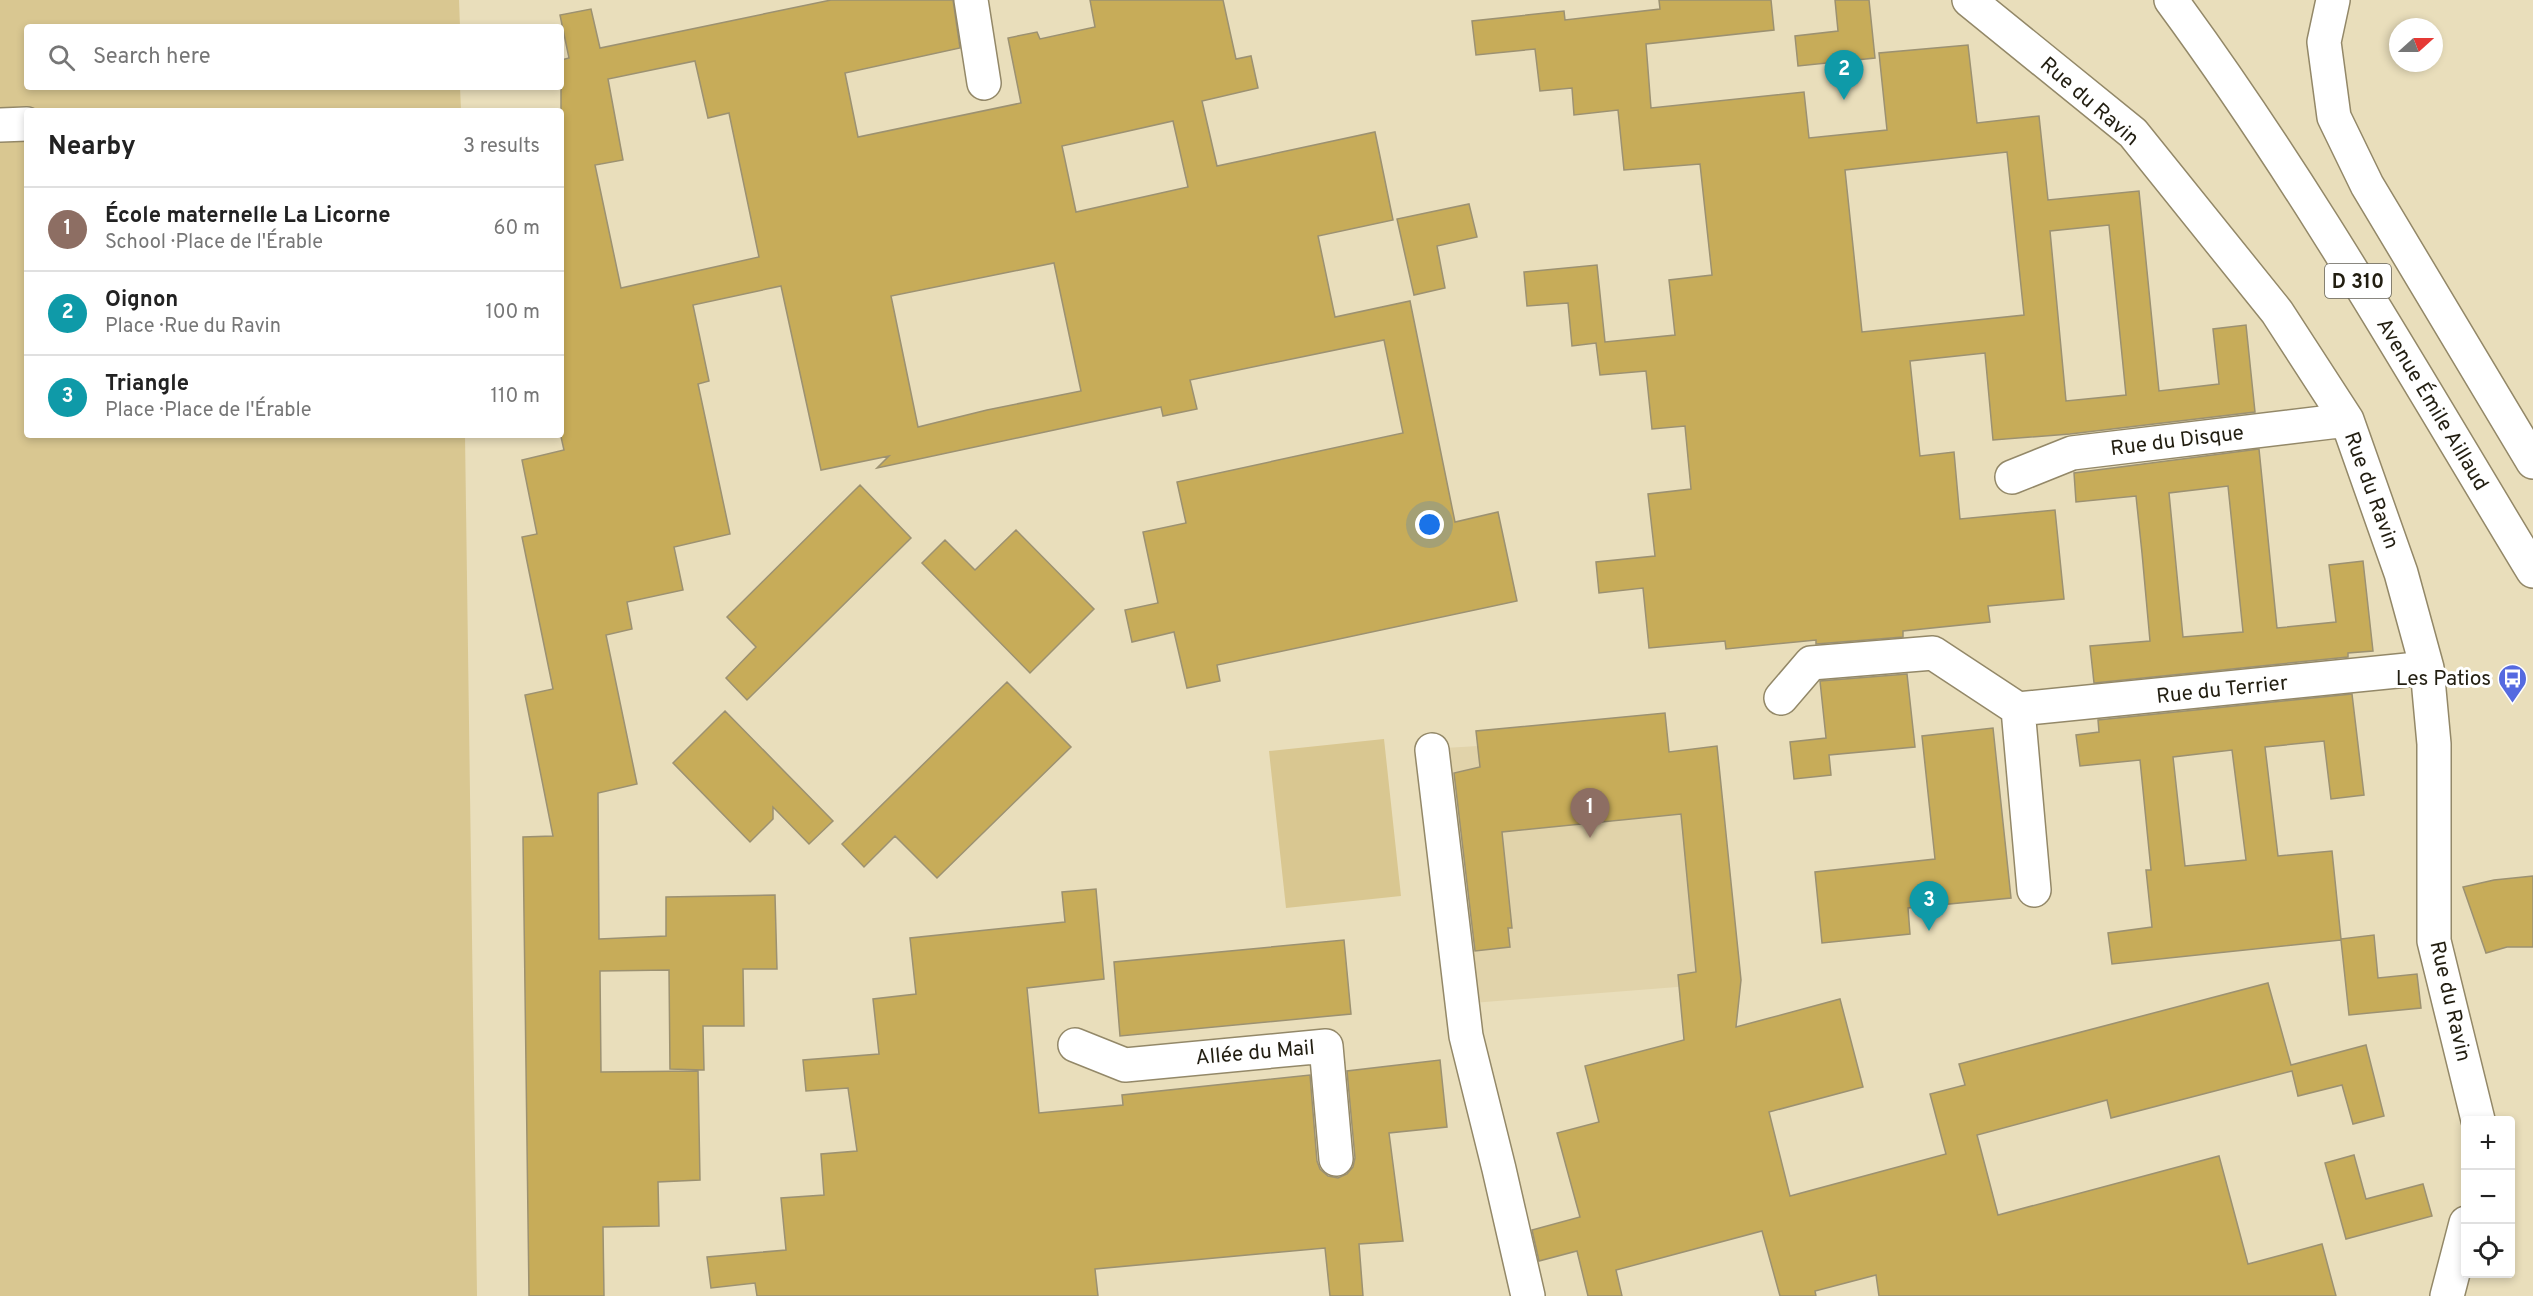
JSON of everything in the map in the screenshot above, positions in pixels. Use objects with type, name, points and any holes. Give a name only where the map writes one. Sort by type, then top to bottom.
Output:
[{"type":"street","points":[[971,0],[984,83]]},
{"type":"street","name":"Rue du Ravin","points":[[1969,0],[2133,133],[2277,312],[2347,420],[2401,573],[2427,668],[2434,744],[2434,941],[2477,1116]]},
{"type":"street","name":"Avenue Émile Aillaud","points":[[2171,0],[2233,85],[2308,197],[2533,571]]},
{"type":"street","name":"D 310","points":[[2333,0],[2324,42],[2334,117],[2367,185],[2533,462]]},
{"type":"street","points":[[0,125],[24,124]]},
{"type":"street","name":"Rue du Disque","points":[[2012,477],[2072,453],[2347,420]]},
{"type":"street","points":[[1781,698],[1811,663],[1933,652],[2018,710],[2034,890]]},
{"type":"street","name":"Rue du Terrier","points":[[2018,710],[2427,668]]},
{"type":"street","points":[[1432,750],[1466,1036],[1528,1296]]},
{"type":"street","name":"Allée du Mail","points":[[1075,1045],[1125,1065],[1326,1046],[1336,1159]]},
{"type":"street","points":[[2446,1296],[2466,1224]]},
{"type":"shaded area","points":[[0,0],[459,0],[460,24],[24,24],[24,90],[460,90],[461,108],[24,108],[24,438],[465,438],[477,1296],[0,1296]]},
{"type":"shaded area","points":[[1665,713],[1669,752],[1717,746],[1741,982],[1472,1003],[1445,748],[1478,746],[1476,731]]},
{"type":"shaded area","points":[[1384,739],[1401,896],[1286,908],[1269,751]]},
{"type":"building","points":[[831,0],[953,0],[960,48],[845,73],[858,137],[1021,103],[1008,38],[1037,32],[1040,39],[1095,27],[1090,0],[1223,0],[1236,59],[1251,56],[1258,88],[1202,101],[1217,166],[1375,132],[1393,220],[1318,236],[1335,317],[1410,301],[1455,522],[1498,512],[1517,601],[1217,665],[1220,681],[1187,688],[1174,632],[1132,642],[1125,610],[1158,603],[1143,532],[1186,523],[1177,482],[1403,433],[1384,340],[1190,380],[1197,409],[1163,416],[1161,407],[877,468],[889,456],[821,470],[781,286],[693,305],[709,381],[698,384],[730,534],[674,547],[683,590],[627,602],[632,629],[606,635],[637,784],[598,793],[599,939],[666,936],[666,897],[775,895],[777,969],[743,969],[744,1026],[703,1026],[704,1070],[670,1069],[669,970],[600,971],[601,1072],[698,1071],[700,1180],[658,1182],[659,1226],[603,1227],[604,1296],[529,1296],[523,837],[553,836],[525,695],[553,689],[522,537],[537,534],[522,460],[564,450],[561,438],[564,438],[564,108],[561,108],[561,90],[564,90],[564,59],[569,58],[564,24],[562,24],[560,15],[591,9],[600,48]],"holes":[[[695,61],[708,118],[729,113],[759,257],[621,288],[595,165],[623,160],[608,79]],[[1173,121],[1188,187],[1076,212],[1062,146]],[[1054,263],[1081,391],[918,427],[891,296]]]},
{"type":"building","points":[[1659,0],[1771,0],[1774,30],[1646,44],[1651,108],[1804,92],[1809,138],[1887,130],[1879,53],[1968,45],[1977,123],[2039,116],[2048,200],[2139,191],[2159,391],[2219,384],[2213,329],[2246,325],[2255,412],[2070,434],[1993,440],[1985,353],[1910,361],[1920,456],[1954,452],[1960,519],[2055,510],[2064,599],[1988,606],[1990,622],[1903,631],[1903,637],[1816,644],[1816,640],[1726,649],[1725,641],[1649,648],[1643,588],[1599,593],[1596,562],[1655,556],[1648,494],[1691,489],[1685,426],[1652,429],[1646,371],[1600,375],[1596,343],[1572,346],[1568,303],[1527,306],[1524,272],[1597,265],[1605,342],[1675,335],[1669,280],[1712,275],[1700,164],[1624,170],[1618,110],[1574,115],[1572,88],[1540,91],[1535,49],[1476,55],[1472,21],[1564,11],[1565,20],[1660,9]],"holes":[[[2007,152],[2024,315],[1862,332],[1845,170]],[[2109,225],[2126,395],[2066,401],[2050,231]]]},
{"type":"building","points":[[1835,0],[1869,0],[1875,58],[1798,66],[1795,36],[1838,31]]},
{"type":"building","points":[[1469,204],[1477,237],[1437,246],[1445,288],[1414,295],[1397,219]]},
{"type":"building","points":[[2259,449],[2277,628],[2336,622],[2329,565],[2363,561],[2373,651],[2348,653],[2348,657],[2094,683],[2090,646],[2150,641],[2142,553],[2136,496],[2076,502],[2074,473]],"holes":[[[2228,486],[2243,632],[2183,637],[2169,493]]]},
{"type":"building","points":[[860,485],[911,538],[747,700],[726,678],[756,647],[727,617]]},
{"type":"building","points":[[1016,530],[1094,609],[1030,673],[922,563],[945,540],[975,570]]},
{"type":"building","points":[[1907,674],[1915,747],[1829,755],[1831,775],[1794,779],[1790,742],[1826,738],[1820,681]]},
{"type":"building","points":[[1007,682],[1071,747],[937,878],[895,836],[864,867],[842,844]]},
{"type":"building","points":[[2352,694],[2364,795],[2331,799],[2324,741],[2265,747],[2278,856],[2332,851],[2341,939],[2374,935],[2378,978],[2417,974],[2421,1008],[2349,1015],[2341,940],[2112,964],[2108,933],[2152,927],[2146,870],[2151,870],[2140,760],[2080,766],[2076,735],[2099,732],[2098,720]],"holes":[[[2232,750],[2246,860],[2185,866],[2173,757]]]},
{"type":"building","points":[[725,711],[833,821],[809,844],[773,807],[773,819],[750,842],[673,763]]},
{"type":"building","points":[[1665,713],[1669,752],[1717,746],[1741,980],[1736,1027],[1840,999],[1863,1087],[1769,1112],[1790,1196],[1946,1154],[1930,1094],[1965,1085],[1959,1064],[2268,983],[2291,1065],[2366,1045],[2384,1116],[2353,1124],[2342,1085],[2298,1096],[2292,1071],[2111,1118],[2107,1100],[1977,1135],[1998,1215],[2219,1156],[2248,1264],[2322,1244],[2336,1296],[1879,1296],[1876,1275],[1815,1291],[1816,1296],[1780,1296],[1762,1231],[1616,1270],[1622,1296],[1588,1296],[1577,1251],[1539,1261],[1532,1230],[1580,1217],[1557,1133],[1599,1122],[1585,1066],[1684,1040],[1678,975],[1696,972],[1681,814],[1502,832],[1512,928],[1508,928],[1510,947],[1475,951],[1454,773],[1480,767],[1476,731]]},
{"type":"building","points":[[1993,728],[2011,898],[1908,908],[1910,934],[1822,943],[1815,872],[1935,859],[1922,736]]},
{"type":"building","points":[[2533,876],[2533,947],[2507,947],[2486,953],[2463,887],[2494,880]]},
{"type":"building","points":[[1096,889],[1104,979],[1027,988],[1039,1113],[1123,1105],[1122,1095],[1310,1075],[1317,1161],[1320,1169],[1328,1176],[1338,1178],[1347,1174],[1353,1167],[1355,1158],[1347,1071],[1440,1060],[1447,1127],[1389,1133],[1403,1241],[1359,1244],[1363,1296],[1330,1296],[1325,1248],[1095,1269],[1098,1296],[757,1296],[755,1283],[711,1288],[707,1257],[786,1250],[781,1198],[824,1195],[821,1154],[857,1151],[848,1088],[806,1091],[803,1060],[879,1054],[873,999],[916,994],[910,938],[1065,922],[1062,892]]},
{"type":"building","points":[[1344,940],[1351,1014],[1120,1036],[1114,962]]},
{"type":"building","points":[[2354,1155],[2366,1199],[2423,1184],[2432,1216],[2346,1239],[2325,1163]]},
{"type":"place","name":"Oignon","points":[[1844,100]]},
{"type":"place","name":"Les Patios","points":[[2512,704]]},
{"type":"place","name":"École maternelle La Licorne","points":[[1590,838]]},
{"type":"place","name":"Triangle","points":[[1929,931]]}]
